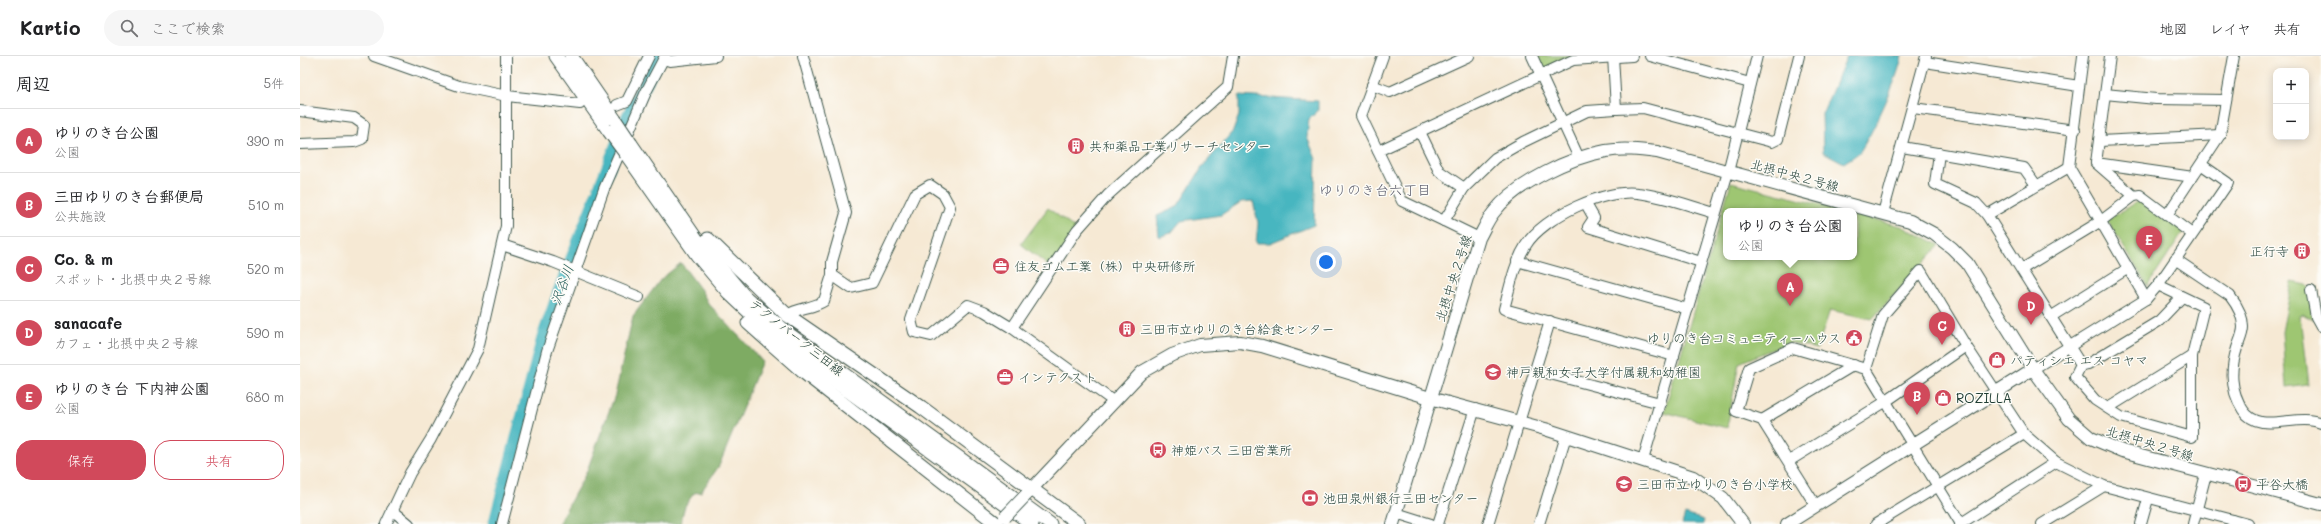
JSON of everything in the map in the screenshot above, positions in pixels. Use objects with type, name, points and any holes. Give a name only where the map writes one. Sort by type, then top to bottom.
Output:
[{"type":"main road","name":"テクノパーク三田線","points":[[556,56],[660,186],[697,240],[751,302],[790,335],[1050,524]]},
{"type":"main road","name":"テクノパーク三田線","points":[[571,56],[612,126]]},
{"type":"main road","name":"テクノパーク三田線","points":[[629,149],[664,211],[728,292],[764,326],[822,372],[1032,524]]},
{"type":"main road","points":[[660,186],[690,217],[716,249],[787,315],[1029,492],[1079,524]]},
{"type":"main road","points":[[664,211],[666,223],[693,261],[731,306],[760,334],[802,371],[1000,522]]},
{"type":"street","points":[[374,56],[459,86],[507,96],[580,104]]},
{"type":"street","points":[[386,524],[410,473],[431,439],[478,349],[502,245],[507,207],[506,56]]},
{"type":"street","points":[[617,104],[627,101],[649,56]]},
{"type":"street","points":[[502,524],[547,351],[604,189],[646,92],[665,57],[670,61],[716,56]]},
{"type":"street","points":[[787,315],[796,308],[815,306],[824,301],[832,275],[832,262],[846,213],[803,56]]},
{"type":"street","points":[[1012,328],[1076,230],[1108,195],[1228,87],[1233,56]]},
{"type":"street","points":[[1383,56],[1361,116],[1402,200],[1479,238]]},
{"type":"street","points":[[1372,85],[1390,92],[1469,56]]},
{"type":"street","points":[[1532,56],[1562,124],[1579,158]]},
{"type":"street","points":[[1378,151],[1573,60],[1632,56]]},
{"type":"street","points":[[1650,56],[1750,83]]},
{"type":"street","points":[[1643,460],[1728,172],[1736,133],[1757,56]]},
{"type":"street","points":[[1444,221],[1464,188],[1495,158],[1587,112],[1616,108],[1643,108],[1772,142],[1778,139],[1799,56]]},
{"type":"street","points":[[2083,56],[2075,130],[2068,166],[2101,221],[2127,269],[2146,299]]},
{"type":"street","points":[[2096,163],[2110,56]]},
{"type":"street","points":[[2166,215],[2202,165],[2220,135],[2234,56]]},
{"type":"street","points":[[1614,57],[1616,108]]},
{"type":"street","points":[[1883,213],[1926,59],[2079,86]]},
{"type":"street","points":[[2105,94],[2156,99],[2226,100]]},
{"type":"street","points":[[1913,108],[2075,130]]},
{"type":"street","points":[[300,111],[354,118],[364,125],[362,140],[354,142],[300,144]]},
{"type":"street","points":[[1420,132],[1439,171],[1464,188]]},
{"type":"street","points":[[2100,141],[2220,135]]},
{"type":"street","points":[[1902,148],[2024,168],[2036,185]]},
{"type":"street","name":"北摂中央２号線","points":[[1394,519],[1479,238],[1494,212],[1506,199],[1540,177],[1579,158],[1606,151],[1632,149],[1657,152],[1910,221],[1934,234],[1952,248],[1967,263],[2033,369],[2069,419],[2091,438],[2122,451],[2321,504]]},
{"type":"street","points":[[1939,153],[1934,184],[1976,203],[1988,215],[2081,365]]},
{"type":"street","points":[[2096,163],[2193,178]]},
{"type":"street","points":[[2096,163],[2134,196]]},
{"type":"street","points":[[1787,524],[1911,444],[1996,393],[2146,299],[2158,285],[2228,183],[2202,165]]},
{"type":"street","points":[[1988,215],[2068,166]]},
{"type":"street","points":[[832,275],[851,288],[872,283],[915,194],[930,185],[943,194],[950,207],[911,320],[914,332],[931,336],[968,305],[984,311],[1012,328],[1113,401]]},
{"type":"street","points":[[1674,356],[1504,308],[1517,261],[1526,244],[1540,228],[1561,215],[1601,196],[1617,193],[1638,192],[1715,213]]},
{"type":"street","points":[[2022,268],[2101,221],[2134,196],[2140,195],[2192,234]]},
{"type":"street","points":[[1586,204],[1594,218],[1588,227],[1701,262]]},
{"type":"street","points":[[502,245],[575,270],[639,297]]},
{"type":"street","points":[[2175,259],[2230,296],[2236,305],[2243,328],[2232,364],[2232,377],[2234,391],[2247,415],[2263,422],[2301,419],[2321,423]]},
{"type":"street","points":[[1517,261],[1688,310]]},
{"type":"street","points":[[2052,316],[2127,269]]},
{"type":"street","points":[[1866,369],[1883,315],[1921,271],[1966,346],[2024,434],[2056,462],[2104,486],[2233,522],[2248,524]]},
{"type":"street","points":[[2081,365],[2075,377],[2095,400],[2121,417],[2192,437],[2192,356],[2204,307],[2158,285]]},
{"type":"street","points":[[2311,290],[2316,317],[2321,326]]},
{"type":"street","points":[[2081,365],[2088,364],[2159,321],[2182,297]]},
{"type":"street","points":[[1488,524],[1550,321]]},
{"type":"street","points":[[1000,522],[1142,372],[1172,355],[1200,346],[1240,342],[1282,352],[1430,398],[1520,422],[1693,477],[1723,498],[1743,524]]},
{"type":"street","points":[[1789,461],[1885,402],[1966,346]]},
{"type":"street","points":[[1816,506],[1762,420],[1736,411],[1749,368],[1793,348],[1866,369],[1961,524],[2056,462]]},
{"type":"street","points":[[2108,408],[2192,356]]},
{"type":"street","points":[[1762,420],[1854,365]]},
{"type":"street","points":[[1535,370],[1660,404]]},
{"type":"street","points":[[1438,524],[1475,409]]},
{"type":"street","points":[[1876,524],[2024,434]]},
{"type":"street","points":[[1539,524],[1566,436]]},
{"type":"street","points":[[2193,524],[2206,474]]},
{"type":"street","points":[[2042,524],[2104,486]]},
{"type":"street","points":[[2141,524],[2148,499]]},
{"type":"street","points":[[392,510],[409,524]]},
{"type":"street","points":[[1394,519],[1431,524]]},
{"type":"green space","points":[[1532,56],[1613,56],[1573,60],[1540,75]]},
{"type":"green space","points":[[1731,182],[1832,208],[1723,208]]},
{"type":"green space","points":[[2139,201],[2184,231],[2148,286],[2107,220]]},
{"type":"green space","points":[[1048,208],[1077,230],[1051,268],[1021,244]]},
{"type":"green space","points":[[1723,209],[1723,260],[1857,260],[1857,215],[1901,226],[1940,245],[1872,319],[1830,310],[1817,349],[1790,342],[1739,363],[1727,428],[1664,412]]},
{"type":"green space","points":[[681,263],[701,290],[708,303],[762,361],[719,466],[701,492],[694,493],[685,506],[680,524],[558,524],[586,473],[615,395],[633,316],[661,279]]},
{"type":"green space","points":[[2292,282],[2307,285],[2311,290],[2312,320],[2303,314],[2300,316],[2308,384],[2286,387],[2282,332]]},
{"type":"water","points":[[1847,56],[1902,56],[1891,91],[1872,130],[1860,152],[1844,163],[1823,152],[1822,114]]},
{"type":"water","points":[[1239,96],[1318,101],[1318,111],[1309,119],[1307,137],[1316,159],[1314,225],[1270,243],[1256,243],[1258,223],[1253,201],[1241,202],[1221,215],[1181,221],[1171,233],[1159,237],[1157,216],[1177,207],[1203,166],[1233,131],[1239,115]]},
{"type":"water","points":[[1685,514],[1704,520],[1703,524],[1682,524]]},
{"type":"waterway","name":"沢谷川","points":[[495,524],[544,336],[562,285],[628,117],[659,56]]},
{"type":"place","name":"共和薬品工業リサーチセンター","points":[[1076,146]]},
{"type":"place","name":"正行寺","points":[[2302,251]]},
{"type":"place","name":"ゆりのき台 下内神公園","points":[[2149,259]]},
{"type":"place","name":"住友ゴム工業（株）中央研修所","points":[[1001,266]]},
{"type":"place","name":"ゆりのき台公園","points":[[1790,306]]},
{"type":"place","name":"sanacafe","points":[[2031,325]]},
{"type":"place","name":"三田市立ゆりのき台給食センター","points":[[1127,329]]},
{"type":"place","name":"ゆりのき台コミュニティーハウス","points":[[1854,338]]},
{"type":"place","name":"Co. & m","points":[[1942,345]]},
{"type":"place","name":"パティシエ エス コヤマ","points":[[1997,360]]},
{"type":"place","name":"神戸親和女子大学付属親和幼稚園","points":[[1493,372]]},
{"type":"place","name":"インテクスト","points":[[1005,377]]},
{"type":"place","name":"ROZILLA","points":[[1943,398]]},
{"type":"place","name":"三田ゆりのき台郵便局","points":[[1917,415]]},
{"type":"place","name":"神姫バス 三田営業所","points":[[1158,450]]},
{"type":"place","name":"三田市立ゆりのき台小学校","points":[[1624,484]]},
{"type":"place","name":"平谷大橋","points":[[2243,484]]},
{"type":"place","name":"池田泉州銀行三田センター","points":[[1310,498]]},
{"type":"district","name":"ゆりのき台六丁目","points":[[1375,190]]}]
